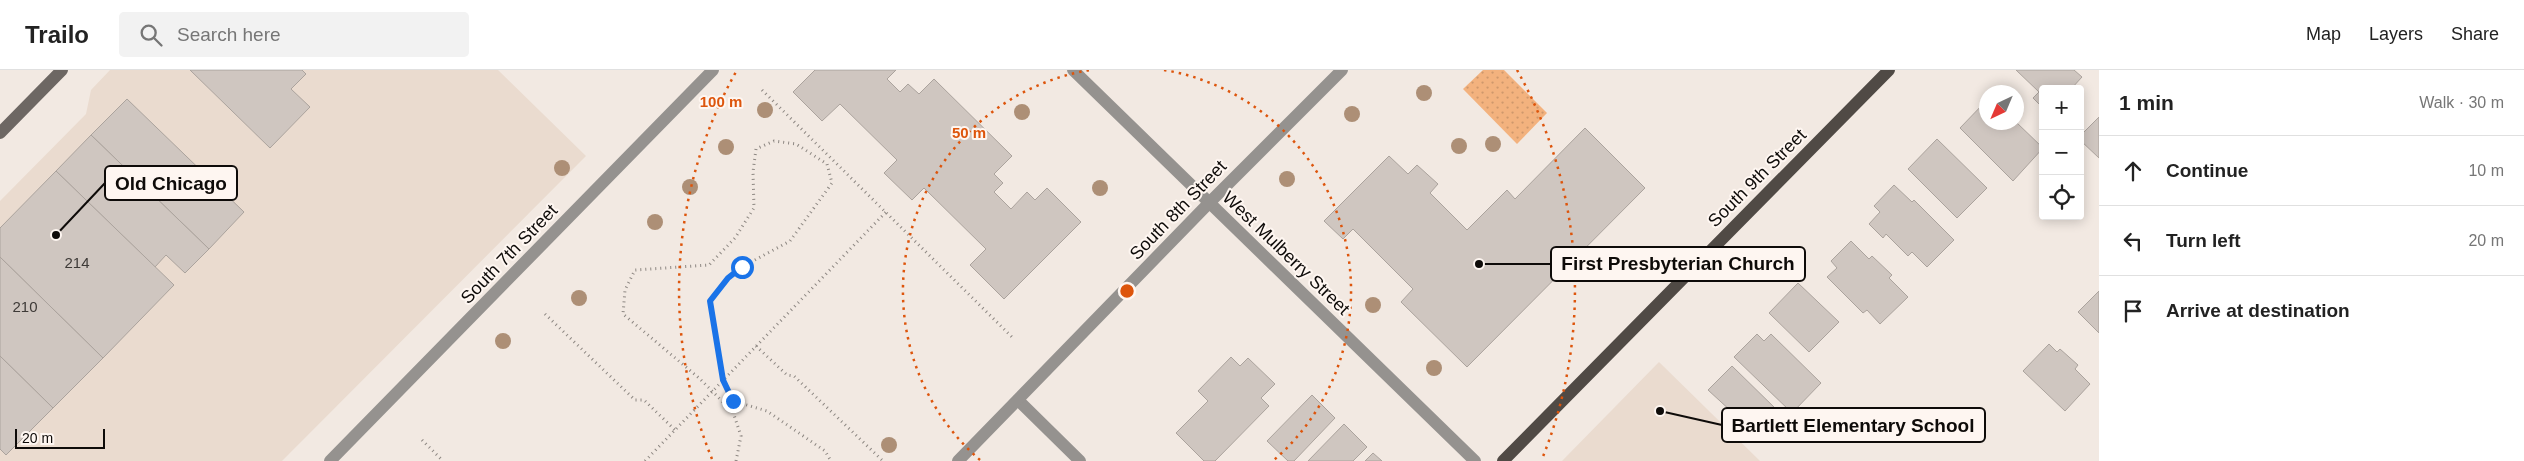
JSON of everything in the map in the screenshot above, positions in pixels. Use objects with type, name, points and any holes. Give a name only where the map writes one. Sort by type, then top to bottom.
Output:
[{"type":"main road","points":[[0,133],[62,70]]},
{"type":"main road","name":"South 9th Street","points":[[1503,461],[1889,70]]},
{"type":"street","name":"South 7th Street","points":[[330,461],[713,70]]},
{"type":"street","name":"West Mulberry Street","points":[[1072,70],[1475,461]]},
{"type":"street","name":"South 8th Street","points":[[958,461],[1208,203],[1342,70]]},
{"type":"street","points":[[1018,400],[1080,461]]},
{"type":"path","points":[[762,90],[1013,338]]},
{"type":"path","points":[[736,461],[741,436],[733,412],[712,391],[624,314],[625,290],[635,270],[709,265],[735,238],[754,208],[753,172],[756,150],[774,141],[796,144],[826,164],[832,183],[790,241],[742,267],[728,278],[710,301],[723,380],[733,401],[767,411],[826,451],[831,461]]},
{"type":"path","points":[[645,461],[886,212]]},
{"type":"path","points":[[545,314],[635,400],[644,400],[675,430]]},
{"type":"path","points":[[756,346],[787,375],[794,376],[883,461]]},
{"type":"path","points":[[422,440],[443,461]]},
{"type":"shaded area","points":[[110,70],[498,70],[586,156],[282,461],[0,461],[0,201],[86,114],[91,90]]},
{"type":"shaded area","points":[[1483,70],[1504,70],[1547,113],[1517,144],[1463,89]]},
{"type":"shaded area","points":[[1659,362],[1760,461],[1562,461]]},
{"type":"building","points":[[190,70],[302,70],[306,74],[291,89],[310,107],[270,148]]},
{"type":"building","points":[[815,70],[896,70],[887,79],[900,92],[908,84],[919,94],[934,79],[1012,156],[994,174],[1003,183],[994,192],[1011,209],[1027,192],[1035,200],[1047,188],[1081,222],[1004,299],[970,265],[986,249],[924,188],[912,200],[884,173],[897,160],[840,104],[822,121],[793,92]]},
{"type":"building","points":[[2016,70],[2074,70],[2082,77],[2075,85],[2039,85],[2039,92]]},
{"type":"building","points":[[2039,92],[2039,104],[2033,98]]},
{"type":"building","points":[[127,99],[244,212],[209,249],[91,135]]},
{"type":"building","points":[[1979,108],[1979,130],[2024,130],[2039,144],[2039,152],[2013,181],[1960,128]]},
{"type":"building","points":[[2099,117],[2099,158],[2084,144],[2084,132]]},
{"type":"building","points":[[1585,128],[1645,188],[1467,367],[1401,302],[1413,289],[1353,229],[1343,239],[1324,221],[1389,156],[1408,174],[1417,165],[1438,184],[1430,193],[1467,230],[1507,190],[1515,199]]},
{"type":"building","points":[[91,135],[209,249],[185,273],[166,255],[155,267],[56,171]]},
{"type":"building","points":[[1937,139],[1987,188],[1957,218],[1908,169]]},
{"type":"building","points":[[56,171],[174,285],[103,358],[0,257],[0,228]]},
{"type":"building","points":[[1894,185],[1912,202],[1914,200],[1954,240],[1927,267],[1912,252],[1908,256],[1886,234],[1883,238],[1869,224],[1880,212],[1874,206]]},
{"type":"building","points":[[1851,241],[1869,259],[1872,256],[1892,275],[1889,278],[1908,297],[1880,324],[1867,310],[1863,313],[1827,277],[1837,268],[1831,261]]},
{"type":"building","points":[[0,257],[103,358],[53,408],[0,356]]},
{"type":"building","points":[[1798,283],[1839,322],[1809,352],[1769,313]]},
{"type":"building","points":[[2099,291],[2099,333],[2078,312]]},
{"type":"building","points":[[1757,334],[1764,341],[1771,334],[1821,383],[1792,413],[1734,357]]},
{"type":"building","points":[[2049,344],[2057,352],[2060,349],[2078,365],[2075,369],[2090,384],[2065,411],[2023,371]]},
{"type":"building","points":[[0,356],[53,408],[6,455],[0,449]]},
{"type":"building","points":[[1231,357],[1240,366],[1248,358],[1275,384],[1261,398],[1269,406],[1215,461],[1204,461],[1176,433],[1208,401],[1198,391]]},
{"type":"building","points":[[1732,366],[1778,411],[1756,434],[1708,390]]},
{"type":"building","points":[[1312,395],[1335,418],[1294,461],[1288,461],[1267,441]]},
{"type":"building","points":[[1344,424],[1367,447],[1353,461],[1308,461]]},
{"type":"building","points":[[1373,453],[1382,461],[1365,461]]},
{"type":"place","name":"Old Chicago","points":[[56,235]]},
{"type":"place","name":"First Presbyterian Church","points":[[1479,264]]},
{"type":"place","name":"Bartlett Elementary School","points":[[1660,411]]},
{"type":"route","points":[[733,401],[723,380],[710,301],[728,278],[742,267]]}]
